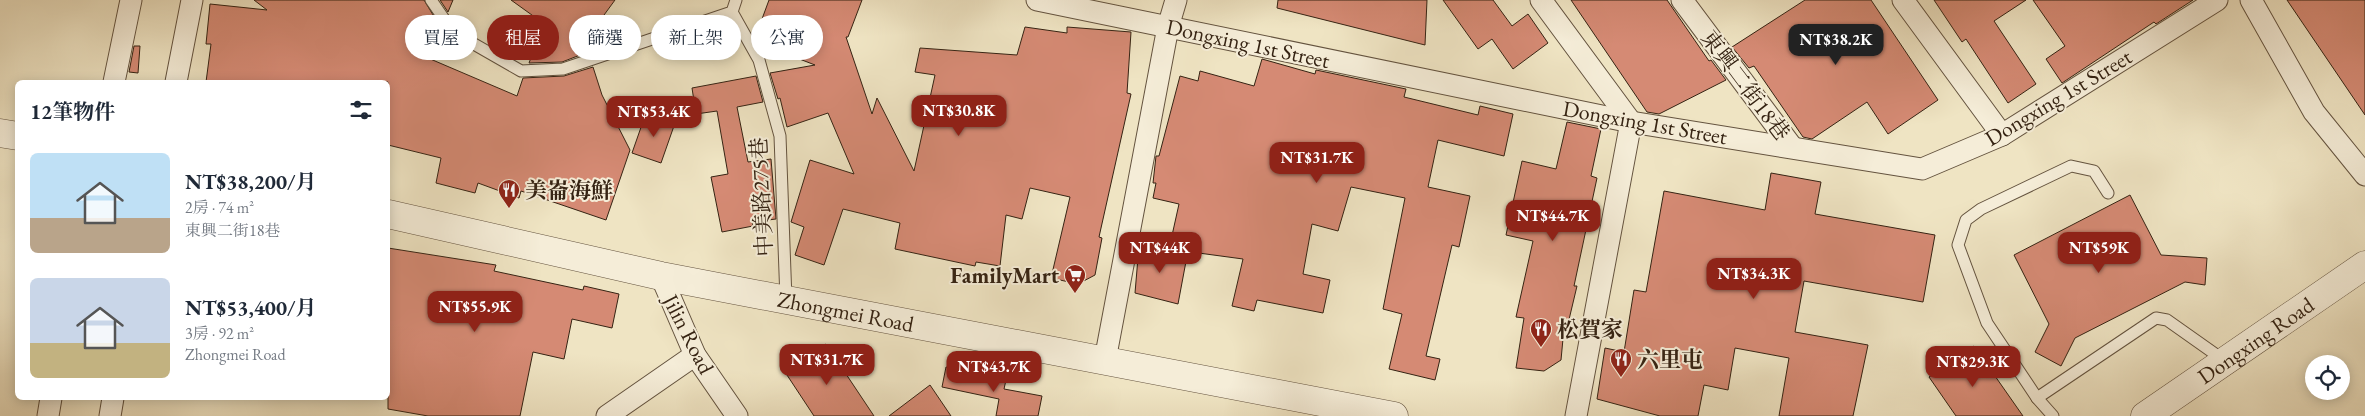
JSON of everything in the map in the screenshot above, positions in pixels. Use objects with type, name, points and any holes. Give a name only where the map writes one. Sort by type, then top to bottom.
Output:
[{"type":"street","points":[[114,80],[131,0]]},
{"type":"street","points":[[176,80],[192,0]]},
{"type":"street","name":"Dongxing 1st Street","points":[[1036,0],[1630,122],[1922,169],[2002,135],[2217,0]]},
{"type":"street","points":[[1105,360],[1168,27],[1176,0]]},
{"type":"street","points":[[1540,0],[1630,122],[1576,416]]},
{"type":"street","name":"東興二街18巷","points":[[1682,0],[1792,147]]},
{"type":"street","points":[[1903,0],[2002,135]]},
{"type":"street","points":[[2251,0],[2314,112],[2365,175]]},
{"type":"street","points":[[0,133],[15,136]]},
{"type":"street","name":"Zhongmei Road","points":[[390,214],[661,276],[1394,416]]},
{"type":"street","name":"Dongxing Road","points":[[2144,416],[2365,265]]},
{"type":"street","name":"Jilin Road","points":[[661,276],[695,355],[737,416]]},
{"type":"street","points":[[607,416],[695,355]]},
{"type":"street","points":[[48,416],[51,400]]},
{"type":"street","points":[[110,416],[113,400]]},
{"type":"lane","points":[[431,0],[453,32],[521,71],[563,69],[732,12],[736,0]]},
{"type":"lane","name":"中美路275巷","points":[[732,12],[759,60],[780,136],[786,300]]},
{"type":"lane","points":[[2053,416],[2037,398],[1987,323],[1958,246],[1966,220],[1981,209],[2071,166],[2094,171],[2108,193]]},
{"type":"lane","points":[[2037,398],[2156,318],[2167,320],[2226,361]]},
{"type":"building","points":[[254,0],[424,0],[433,15],[405,15],[405,60],[433,60],[517,96],[523,78],[564,76],[593,67],[602,95],[630,150],[606,220],[521,191],[519,198],[478,183],[475,193],[436,183],[441,158],[390,145],[390,80],[206,80],[211,44],[206,44],[210,4],[267,10]]},
{"type":"building","points":[[440,0],[453,0],[448,12]]},
{"type":"building","points":[[511,0],[615,0],[604,15],[569,15],[569,59],[562,62],[529,63],[530,60],[559,60],[559,15],[532,15]]},
{"type":"building","points":[[769,0],[862,0],[848,37],[846,37],[872,114],[877,98],[914,171],[935,75],[915,72],[920,48],[1017,55],[1025,27],[1067,33],[1067,27],[1131,32],[1127,93],[1131,94],[1099,237],[1102,238],[1095,275],[1078,284],[1051,278],[1070,197],[1030,188],[1022,219],[1006,215],[1000,266],[976,262],[975,266],[895,249],[900,223],[843,209],[824,265],[795,255],[804,227],[791,222],[810,160],[854,174],[828,113],[787,127],[780,98],[778,99],[770,73],[815,65],[802,60],[823,60],[823,15],[763,15]]},
{"type":"building","points":[[1278,0],[1427,0],[1425,45],[1277,8]]},
{"type":"building","points":[[1443,0],[1493,0],[1512,26],[1528,14],[1548,43],[1513,69],[1492,39],[1478,49]]},
{"type":"building","points":[[1571,0],[1667,0],[1709,61],[1711,60],[1726,80],[1659,114],[1647,112]]},
{"type":"building","points":[[1805,0],[1871,0],[1938,100],[1888,134],[1867,102],[1812,139],[1803,137],[1754,66],[1749,68],[1732,47]]},
{"type":"building","points":[[1934,0],[2026,0],[1994,21],[2036,84],[2008,103],[1966,39],[1962,42]]},
{"type":"building","points":[[2033,0],[2193,0],[2156,24],[2154,22],[2062,83],[2046,59],[2065,46]]},
{"type":"building","points":[[2287,0],[2365,0],[2365,115]]},
{"type":"building","points":[[134,46],[140,46],[138,73],[129,72]]},
{"type":"building","points":[[1262,59],[1315,74],[1316,70],[1406,89],[1404,97],[1478,115],[1480,106],[1513,114],[1504,156],[1438,140],[1428,187],[1470,196],[1459,247],[1452,245],[1426,356],[1440,359],[1435,380],[1389,369],[1402,314],[1383,309],[1405,198],[1351,187],[1338,231],[1312,224],[1303,274],[1330,280],[1323,313],[1257,300],[1254,311],[1232,306],[1243,259],[1169,249],[1179,204],[1153,198],[1156,183],[1153,183],[1156,156],[1159,156],[1180,76],[1198,81],[1200,71],[1254,86]]},
{"type":"building","points":[[756,76],[763,102],[737,107],[748,162],[771,159],[776,219],[752,222],[753,226],[722,232],[711,177],[728,174],[717,111],[696,114],[692,88]]},
{"type":"building","points":[[646,113],[675,123],[661,163],[632,153]]},
{"type":"building","points":[[1567,122],[1601,129],[1591,176],[1597,178],[1574,286],[1577,286],[1567,328],[1564,328],[1561,360],[1544,371],[1516,368],[1524,318],[1516,317],[1533,241],[1506,235],[1522,161],[1556,169]]},
{"type":"building","points":[[1771,173],[1821,182],[1815,214],[1935,235],[1923,302],[1804,281],[1795,332],[1868,345],[1853,416],[1779,416],[1789,358],[1735,348],[1728,390],[1704,385],[1698,416],[1660,416],[1597,399],[1605,348],[1624,352],[1634,290],[1646,292],[1664,191],[1765,210]]},
{"type":"building","points":[[2130,195],[2161,255],[2207,258],[2205,285],[2185,282],[2075,338],[2061,366],[2035,352],[2049,324],[2014,255]]},
{"type":"building","points":[[1139,246],[1187,256],[1178,304],[1135,293]]},
{"type":"building","points":[[390,248],[496,265],[494,271],[583,290],[584,286],[619,294],[612,328],[572,319],[564,359],[533,352],[520,416],[428,416],[388,409],[388,400],[390,400]]},
{"type":"building","points":[[826,344],[874,416],[814,416],[785,372]]},
{"type":"building","points":[[1974,346],[2023,416],[1956,416],[1929,377]]},
{"type":"building","points":[[946,367],[1006,380],[1004,389],[1042,396],[1038,416],[996,416],[999,399],[942,387]]},
{"type":"building","points":[[930,385],[951,416],[889,416]]},
{"type":"place","name":"美崙海鮮","points":[[509,209]]},
{"type":"place","name":"FamilyMart","points":[[1075,294]]},
{"type":"place","name":"松賀家","points":[[1541,348]]},
{"type":"place","name":"六里屯","points":[[1621,378]]}]
